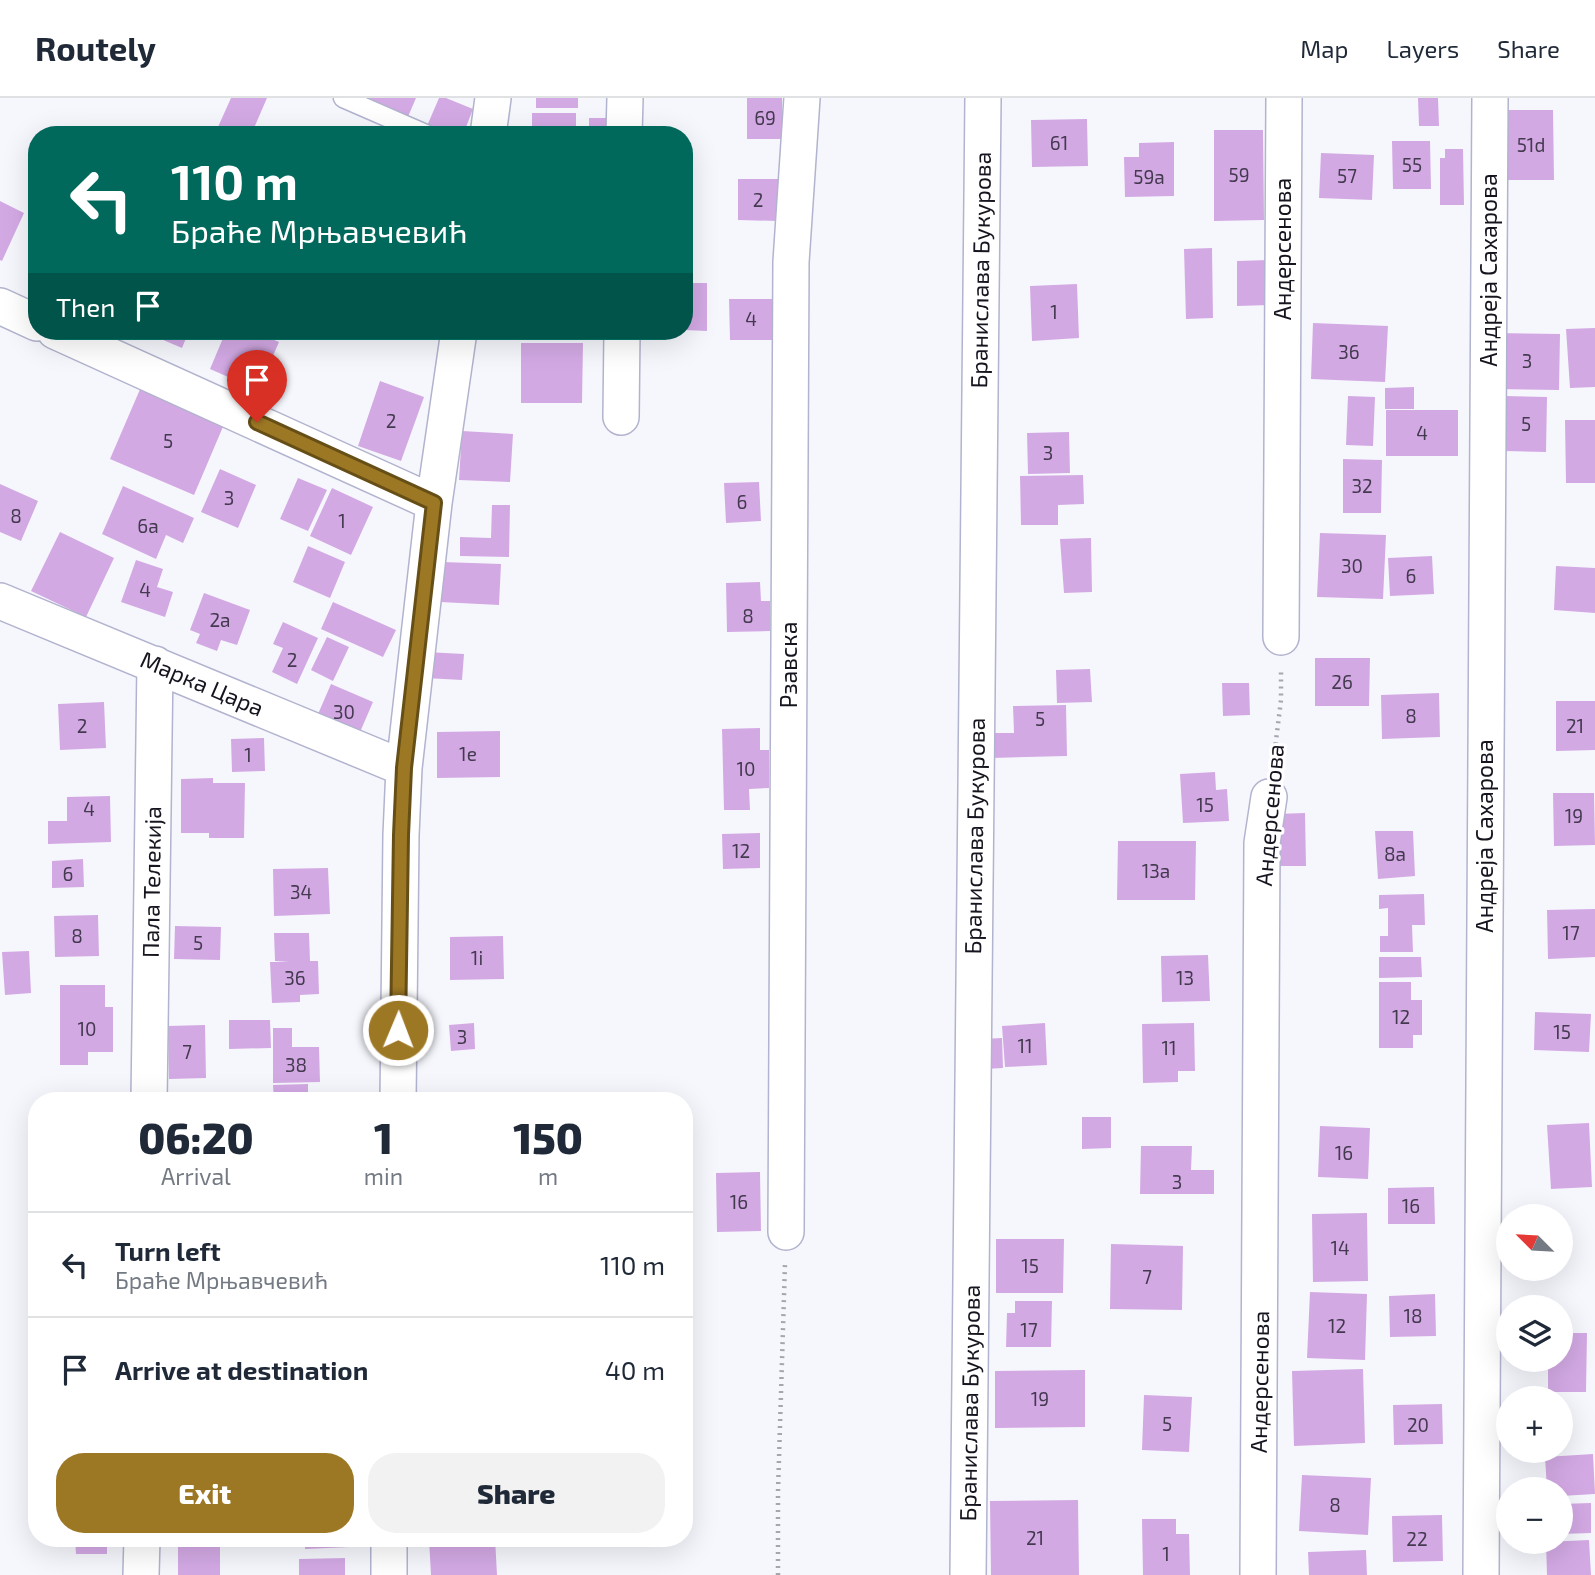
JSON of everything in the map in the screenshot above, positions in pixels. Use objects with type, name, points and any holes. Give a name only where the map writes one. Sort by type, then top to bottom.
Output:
[{"type":"street","points":[[489,126],[493,98]]},
{"type":"street","points":[[624,126],[625,98]]},
{"type":"street","name":"Рзавска","points":[[786,1232],[791,262],[802,98]]},
{"type":"street","name":"Бранислава Букурова","points":[[968,1575],[983,98]]},
{"type":"street","name":"Андерсенова","points":[[1282,637],[1284,98]]},
{"type":"street","name":"Андреја Сахарова","points":[[1481,1575],[1490,98]]},
{"type":"street","points":[[0,306],[28,319]]},
{"type":"street","points":[[75,340],[434,503]]},
{"type":"street","points":[[398,1092],[404,768],[434,503],[458,340]]},
{"type":"street","points":[[621,416],[622,340]]},
{"type":"street","name":"Марка Цара","points":[[0,601],[404,768]]},
{"type":"street","name":"Пала Телекија","points":[[149,1092],[155,664]]},
{"type":"street","name":"Андерсенова","points":[[1258,1575],[1262,843],[1269,797]]},
{"type":"street","points":[[141,1575],[142,1547]]},
{"type":"street","points":[[388,1575],[389,1547]]},
{"type":"lane","points":[[344,98],[408,126]]},
{"type":"path","name":"Андерсенова","points":[[1269,797],[1282,700],[1282,637]]},
{"type":"path","points":[[778,1575],[786,1232]]},
{"type":"building","points":[[231,98],[267,98],[255,126],[218,126]]},
{"type":"building","points":[[360,98],[416,98],[407,119]]},
{"type":"building","points":[[439,98],[446,98],[473,109],[466,126],[427,126]]},
{"type":"building","points":[[536,98],[578,98],[578,108],[536,108]]},
{"type":"building","points":[[747,98],[782,98],[782,139],[747,139]]},
{"type":"building","points":[[1418,98],[1438,98],[1439,126],[1419,126]]},
{"type":"building","points":[[1508,110],[1553,110],[1554,180],[1508,180]]},
{"type":"building","points":[[532,113],[576,113],[576,126],[532,126]]},
{"type":"building","points":[[589,118],[611,118],[611,126],[589,126]]},
{"type":"building","points":[[1087,119],[1088,166],[1032,167],[1031,120]]},
{"type":"building","points":[[1214,130],[1263,130],[1264,220],[1214,221]]},
{"type":"building","points":[[1392,141],[1430,141],[1431,189],[1393,189]]},
{"type":"building","points":[[1174,142],[1174,196],[1125,197],[1124,157],[1139,157],[1139,143]]},
{"type":"building","points":[[1445,149],[1463,149],[1464,205],[1440,205],[1440,158],[1445,158]]},
{"type":"building","points":[[1321,153],[1374,155],[1372,200],[1319,198]]},
{"type":"building","points":[[738,179],[779,179],[778,221],[738,220]]},
{"type":"building","points":[[0,201],[24,213],[2,261],[0,260]]},
{"type":"building","points":[[1212,248],[1213,318],[1186,319],[1184,249]]},
{"type":"building","points":[[1269,260],[1270,305],[1237,306],[1237,261]]},
{"type":"building","points":[[693,283],[707,283],[707,331],[693,330]]},
{"type":"building","points":[[1077,284],[1079,338],[1032,341],[1030,286]]},
{"type":"building","points":[[729,299],[772,299],[772,340],[730,340]]},
{"type":"building","points":[[1313,323],[1388,326],[1385,382],[1311,379]]},
{"type":"building","points":[[1595,328],[1595,387],[1570,388],[1566,329]]},
{"type":"building","points":[[1495,333],[1560,334],[1559,390],[1494,389]]},
{"type":"building","points":[[163,340],[185,340],[182,348]]},
{"type":"building","points":[[222,340],[279,342],[258,390],[210,369]]},
{"type":"building","points":[[521,343],[583,343],[582,403],[521,403]]},
{"type":"building","points":[[380,381],[424,397],[401,461],[358,446]]},
{"type":"building","points":[[141,387],[225,422],[194,495],[110,459]]},
{"type":"building","points":[[1414,387],[1414,409],[1385,409],[1385,388]]},
{"type":"building","points":[[1348,396],[1375,397],[1373,446],[1346,445]]},
{"type":"building","points":[[1505,396],[1547,397],[1546,452],[1504,451]]},
{"type":"building","points":[[1386,410],[1458,410],[1458,456],[1386,456]]},
{"type":"building","points":[[1565,420],[1595,420],[1595,483],[1566,483]]},
{"type":"building","points":[[462,431],[513,434],[510,482],[459,480]]},
{"type":"building","points":[[1069,432],[1070,473],[1028,474],[1027,433]]},
{"type":"building","points":[[1343,459],[1382,460],[1381,513],[1343,513]]},
{"type":"building","points":[[220,469],[256,485],[238,528],[201,512]]},
{"type":"building","points":[[1083,475],[1084,504],[1058,505],[1058,525],[1021,525],[1020,476]]},
{"type":"building","points":[[298,478],[327,490],[308,531],[280,519]]},
{"type":"building","points":[[759,482],[761,521],[726,523],[724,483]]},
{"type":"building","points":[[0,484],[38,501],[21,541],[0,532]]},
{"type":"building","points":[[123,486],[194,518],[183,543],[166,535],[156,559],[102,534]]},
{"type":"building","points":[[332,488],[373,507],[351,555],[310,536]]},
{"type":"building","points":[[492,505],[510,505],[509,557],[460,556],[460,537],[491,538]]},
{"type":"building","points":[[60,532],[114,558],[86,617],[31,591]]},
{"type":"building","points":[[1320,533],[1386,535],[1383,599],[1317,597]]},
{"type":"building","points":[[1091,538],[1092,592],[1064,593],[1060,539]]},
{"type":"building","points":[[308,546],[345,562],[330,598],[293,582]]},
{"type":"building","points":[[1432,556],[1434,594],[1390,596],[1388,558]]},
{"type":"building","points":[[136,560],[163,569],[157,587],[173,592],[165,617],[121,602]]},
{"type":"building","points":[[442,562],[501,564],[499,605],[440,602]]},
{"type":"building","points":[[1556,566],[1595,568],[1595,613],[1554,610]]},
{"type":"building","points":[[760,582],[761,601],[770,601],[770,631],[727,632],[726,583]]},
{"type":"building","points":[[204,593],[250,610],[237,645],[221,640],[217,651],[196,643],[200,634],[190,630]]},
{"type":"building","points":[[333,602],[396,630],[383,657],[321,629]]},
{"type":"building","points":[[283,622],[318,638],[297,684],[272,672],[283,648],[273,644]]},
{"type":"building","points":[[327,637],[349,647],[333,681],[311,670]]},
{"type":"building","points":[[426,652],[464,654],[462,680],[425,678]]},
{"type":"building","points":[[1315,658],[1370,658],[1369,706],[1315,706]]},
{"type":"building","points":[[1090,669],[1092,702],[1057,703],[1056,670]]},
{"type":"building","points":[[1222,683],[1249,683],[1250,715],[1223,716]]},
{"type":"building","points":[[331,684],[373,702],[357,739],[315,721]]},
{"type":"building","points":[[1439,693],[1440,737],[1382,739],[1381,695]]},
{"type":"building","points":[[1556,701],[1595,701],[1595,750],[1556,751]]},
{"type":"building","points":[[104,702],[106,748],[60,750],[58,704]]},
{"type":"building","points":[[1066,705],[1067,756],[991,758],[991,733],[1014,733],[1013,706]]},
{"type":"building","points":[[760,728],[760,750],[769,750],[769,788],[749,789],[750,810],[724,810],[722,729]]},
{"type":"building","points":[[500,731],[500,777],[437,778],[437,732]]},
{"type":"building","points":[[264,738],[265,771],[232,772],[231,739]]},
{"type":"building","points":[[1215,772],[1216,790],[1227,789],[1229,821],[1183,823],[1180,774]]},
{"type":"building","points":[[213,778],[213,783],[245,783],[244,838],[209,838],[209,833],[181,833],[181,779]]},
{"type":"building","points":[[1553,793],[1594,793],[1595,845],[1554,846]]},
{"type":"building","points":[[110,796],[111,842],[48,844],[48,821],[67,821],[67,797]]},
{"type":"building","points":[[1305,813],[1306,866],[1277,866],[1276,814]]},
{"type":"building","points":[[1375,831],[1413,831],[1415,876],[1378,879]]},
{"type":"building","points":[[760,833],[760,868],[723,869],[722,834]]},
{"type":"building","points":[[1118,841],[1196,841],[1195,900],[1117,900]]},
{"type":"building","points":[[83,859],[84,887],[52,888],[52,861]]},
{"type":"building","points":[[328,868],[330,914],[274,916],[273,869]]},
{"type":"building","points":[[1424,894],[1425,925],[1412,925],[1413,952],[1380,952],[1380,936],[1388,936],[1388,908],[1379,909],[1379,895]]},
{"type":"building","points":[[1595,909],[1595,957],[1548,959],[1547,910]]},
{"type":"building","points":[[98,915],[99,956],[55,957],[54,916]]},
{"type":"building","points":[[175,926],[221,927],[220,960],[174,959]]},
{"type":"building","points":[[274,933],[309,933],[310,961],[318,961],[319,994],[300,995],[300,1002],[272,1003],[270,962],[289,962],[275,961]]},
{"type":"building","points":[[503,936],[504,979],[450,980],[450,937]]},
{"type":"building","points":[[29,951],[31,993],[5,995],[2,952]]},
{"type":"building","points":[[1208,955],[1210,1001],[1162,1002],[1161,956]]},
{"type":"building","points":[[1379,957],[1421,957],[1422,977],[1379,978]]},
{"type":"building","points":[[1379,982],[1411,982],[1411,1000],[1422,1000],[1422,1035],[1413,1035],[1413,1048],[1379,1048]]},
{"type":"building","points":[[60,985],[105,985],[105,1007],[113,1007],[113,1052],[88,1052],[88,1065],[60,1065]]},
{"type":"building","points":[[1535,1012],[1591,1014],[1589,1052],[1534,1050]]},
{"type":"building","points":[[229,1020],[270,1020],[271,1048],[229,1049]]},
{"type":"building","points":[[474,1023],[475,1049],[451,1051],[449,1025]]},
{"type":"building","points":[[1045,1023],[1047,1065],[1005,1067],[1002,1026]]},
{"type":"building","points":[[1194,1023],[1195,1071],[1178,1071],[1178,1082],[1143,1083],[1142,1024]]},
{"type":"building","points":[[205,1025],[206,1078],[169,1079],[168,1026]]},
{"type":"building","points":[[273,1028],[292,1028],[292,1047],[319,1047],[320,1082],[273,1083]]},
{"type":"building","points":[[1002,1038],[1003,1068],[985,1069],[983,1039]]},
{"type":"building","points":[[308,1084],[308,1092],[273,1092],[273,1085]]},
{"type":"building","points":[[1082,1117],[1111,1117],[1111,1148],[1082,1149]]},
{"type":"building","points":[[1589,1123],[1592,1187],[1551,1189],[1547,1125]]},
{"type":"building","points":[[1320,1126],[1370,1128],[1368,1179],[1318,1177]]},
{"type":"building","points":[[1141,1146],[1192,1146],[1191,1170],[1214,1170],[1214,1194],[1140,1194]]},
{"type":"building","points":[[760,1172],[761,1231],[717,1232],[716,1173]]},
{"type":"building","points":[[1434,1187],[1435,1224],[1388,1224],[1388,1188]]},
{"type":"building","points":[[1367,1213],[1368,1281],[1313,1282],[1312,1214]]},
{"type":"building","points":[[996,1239],[1064,1239],[1063,1293],[996,1293]]},
{"type":"building","points":[[1111,1244],[1183,1246],[1182,1310],[1110,1309]]},
{"type":"building","points":[[1310,1292],[1367,1294],[1365,1360],[1307,1358]]},
{"type":"building","points":[[1435,1294],[1436,1336],[1390,1337],[1389,1296]]},
{"type":"building","points":[[1015,1301],[1052,1301],[1051,1347],[1006,1347],[1007,1313],[1015,1313]]},
{"type":"building","points":[[1573,1333],[1587,1333],[1586,1392],[1573,1392],[1573,1386],[1548,1386],[1548,1372],[1573,1372]]},
{"type":"building","points":[[1363,1369],[1365,1443],[1294,1446],[1292,1371]]},
{"type":"building","points":[[1085,1370],[1085,1427],[995,1428],[995,1371]]},
{"type":"building","points":[[1144,1395],[1192,1397],[1189,1452],[1142,1450]]},
{"type":"building","points":[[1442,1404],[1443,1444],[1394,1445],[1393,1405]]},
{"type":"building","points":[[1593,1454],[1595,1494],[1573,1495],[1573,1477],[1546,1477],[1545,1463],[1573,1463],[1573,1455]]},
{"type":"building","points":[[1302,1475],[1371,1478],[1368,1535],[1299,1531]]},
{"type":"building","points":[[1078,1500],[1079,1575],[991,1575],[990,1501]]},
{"type":"building","points":[[1591,1503],[1591,1533],[1573,1534],[1573,1504]]},
{"type":"building","points":[[1442,1515],[1443,1561],[1393,1562],[1392,1516]]},
{"type":"building","points":[[1142,1519],[1176,1519],[1176,1534],[1189,1534],[1190,1575],[1143,1575]]},
{"type":"building","points":[[1589,1540],[1591,1575],[1547,1575],[1546,1554],[1573,1554],[1573,1541]]},
{"type":"building","points":[[76,1547],[107,1547],[107,1554],[76,1554]]},
{"type":"building","points":[[178,1547],[220,1547],[220,1575],[178,1575]]},
{"type":"building","points":[[305,1547],[350,1547],[305,1549]]},
{"type":"building","points":[[429,1547],[495,1547],[497,1575],[431,1575]]},
{"type":"building","points":[[1366,1550],[1367,1575],[1309,1575],[1308,1552]]},
{"type":"building","points":[[345,1558],[345,1575],[299,1575],[299,1559]]},
{"type":"route","points":[[257,422],[434,503],[404,768],[398,1030]]}]
